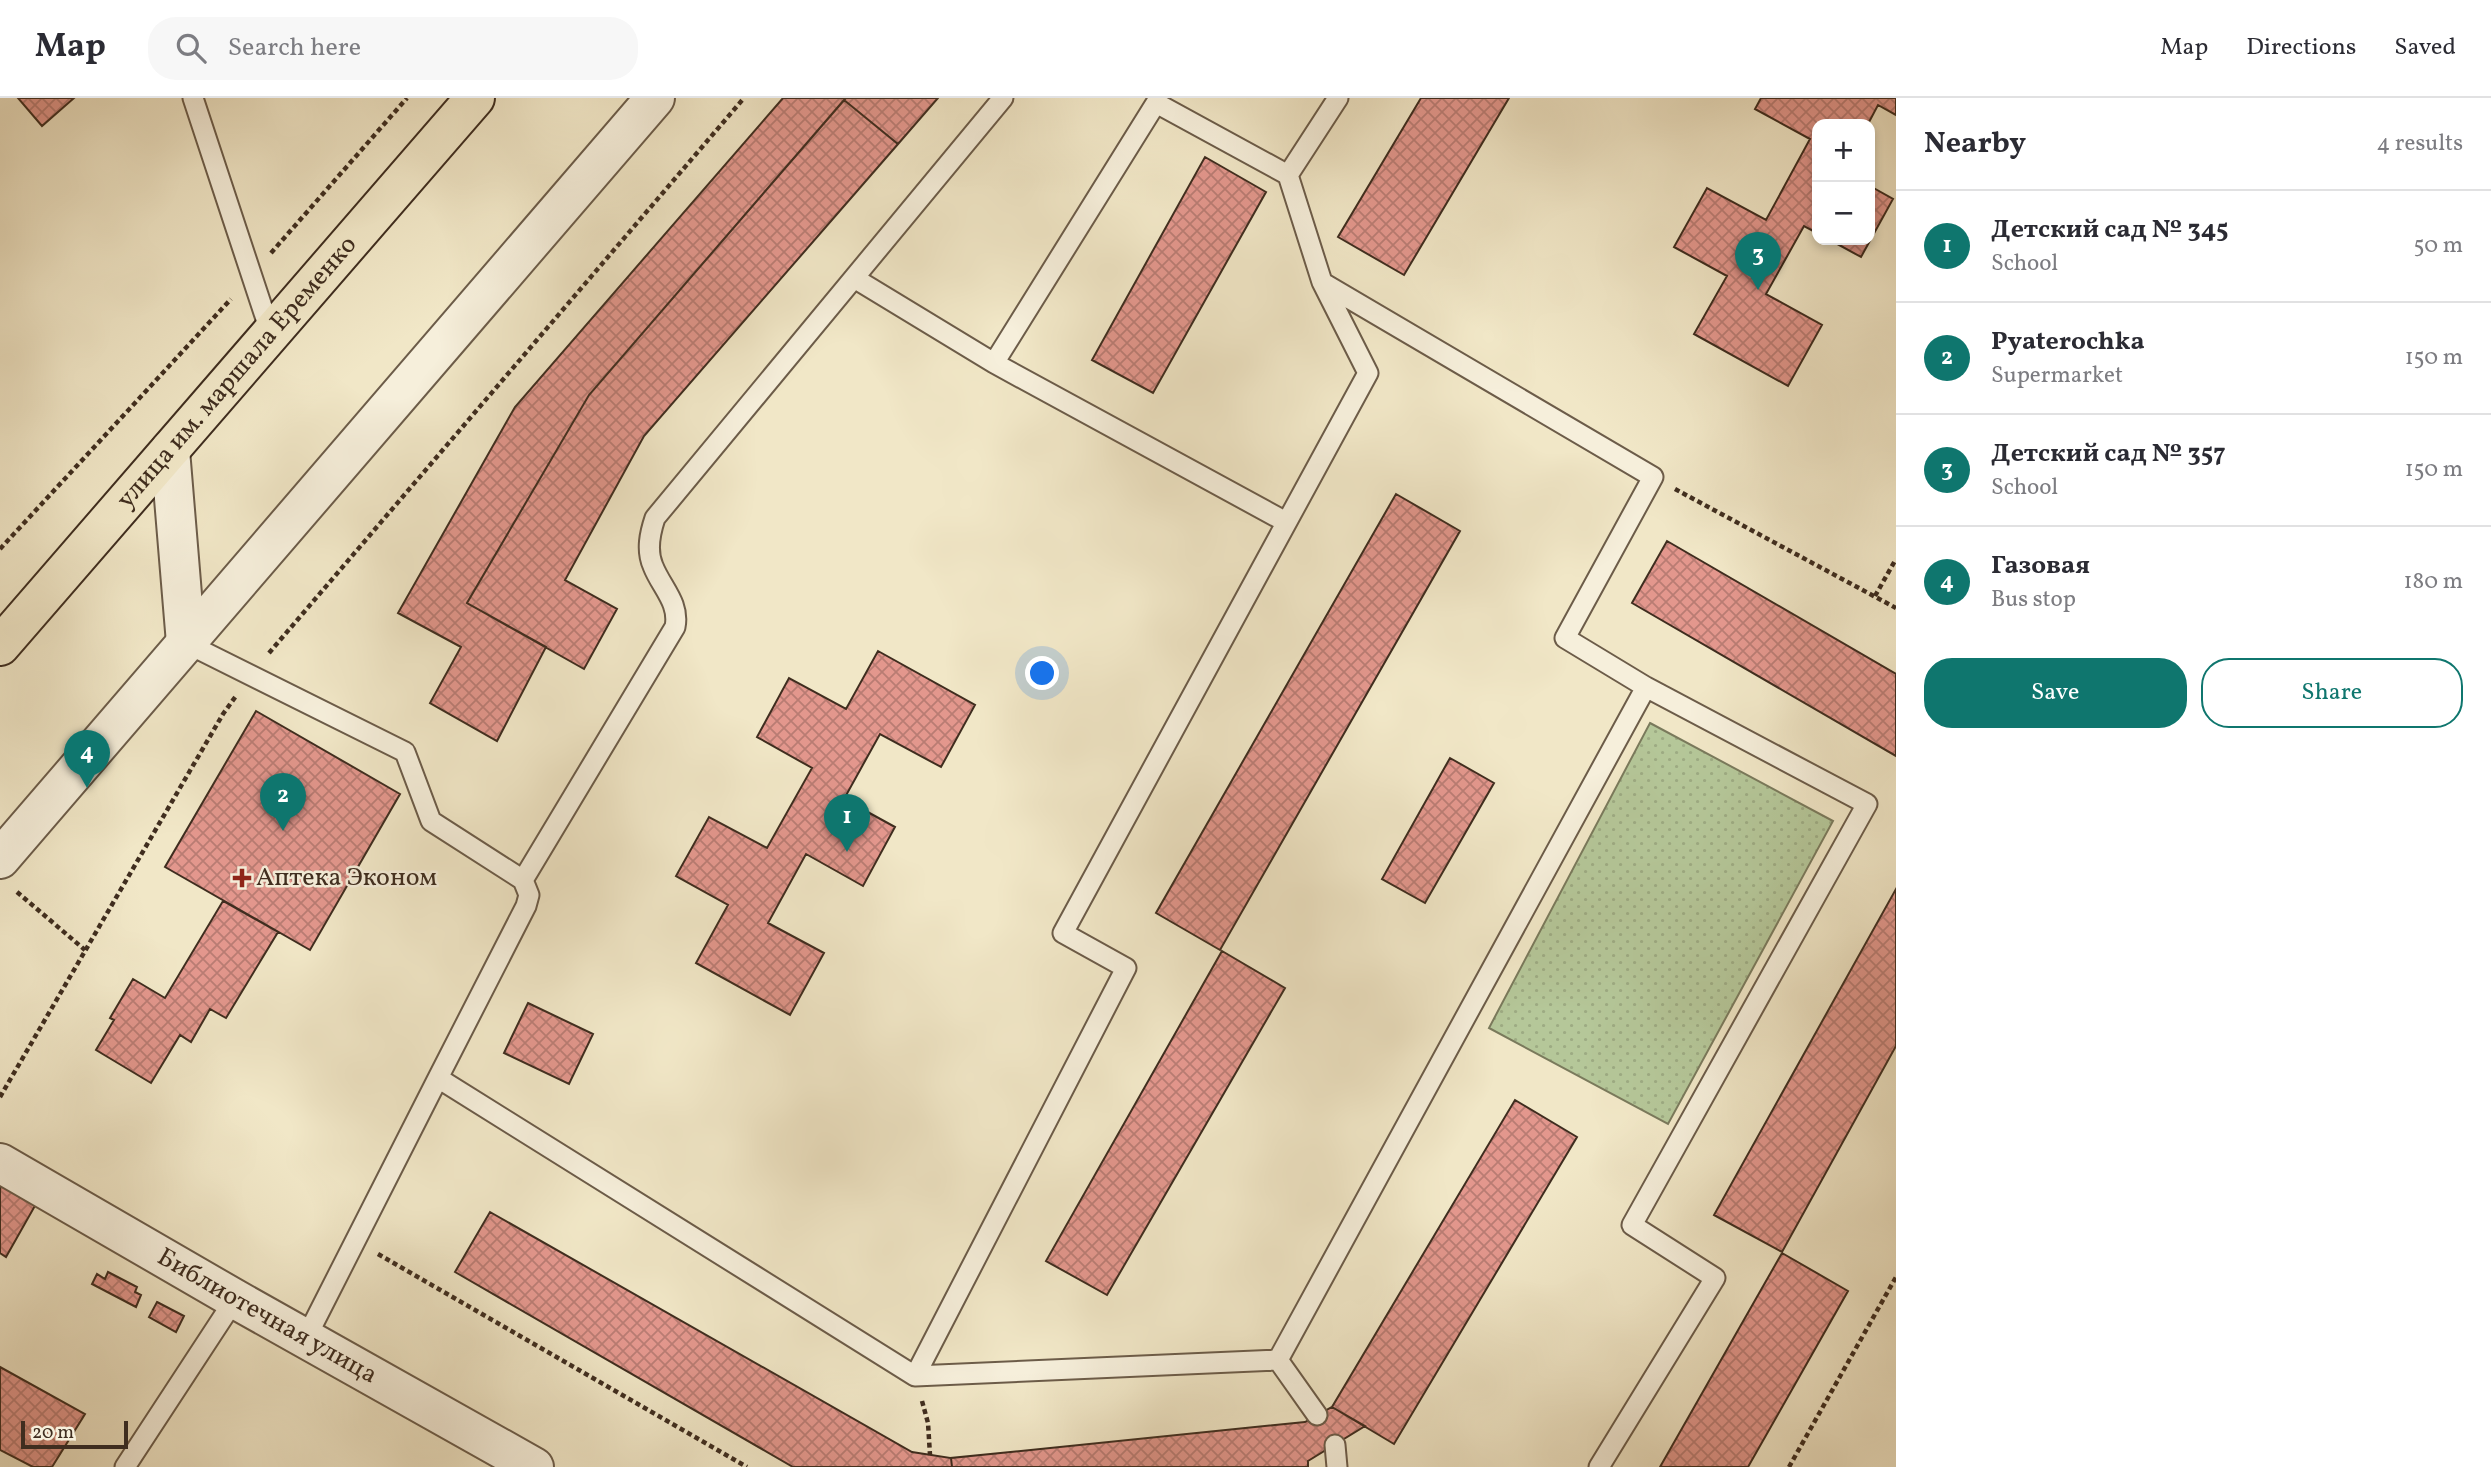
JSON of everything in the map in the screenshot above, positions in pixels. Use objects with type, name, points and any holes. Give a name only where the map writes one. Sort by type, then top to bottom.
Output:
[{"type":"highway","name":"улица им. маршала Еременко","points":[[0,646],[475,98]]},
{"type":"street","points":[[5,872],[186,643],[655,98]]},
{"type":"street","points":[[170,450],[186,643]]},
{"type":"street","name":"Библиотечная улица","points":[[0,1163],[534,1467]]},
{"type":"lane","points":[[193,98],[271,334]]},
{"type":"lane","points":[[523,880],[675,627],[674,603],[652,565],[649,544],[655,518],[1003,98]]},
{"type":"lane","points":[[1288,175],[1338,98]]},
{"type":"lane","points":[[915,1376],[1126,968],[1062,933],[1368,373],[1322,282],[1288,175],[1156,103],[993,363]]},
{"type":"lane","points":[[854,278],[993,363],[1286,522]]},
{"type":"lane","points":[[1322,282],[1653,477],[1565,638],[1646,687],[1867,804],[1632,1225],[1715,1278],[1599,1467]]},
{"type":"lane","points":[[186,643],[405,752],[432,821],[523,880],[528,895],[526,906],[306,1338]]},
{"type":"lane","points":[[1278,1360],[1646,687]]},
{"type":"lane","points":[[439,1078],[915,1376],[1278,1360]]},
{"type":"lane","points":[[125,1467],[235,1299]]},
{"type":"lane","points":[[1278,1360],[1317,1415]]},
{"type":"lane","points":[[1335,1445],[1337,1467]]},
{"type":"path","points":[[0,549],[251,276],[407,98]]},
{"type":"path","points":[[0,1097],[223,714],[250,675],[744,98]]},
{"type":"path","points":[[1653,477],[1896,608]]},
{"type":"path","points":[[1875,596],[1896,559]]},
{"type":"path","points":[[5,872],[85,950]]},
{"type":"path","points":[[356,1241],[747,1467]]},
{"type":"path","points":[[1789,1467],[1896,1277]]},
{"type":"path","points":[[915,1376],[928,1423],[930,1455]]},
{"type":"green space","points":[[1650,723],[1833,821],[1668,1124],[1489,1028]]},
{"type":"building","points":[[18,98],[74,98],[42,126]]},
{"type":"building","points":[[783,98],[846,98],[589,395],[467,603],[546,647],[497,741],[430,703],[461,647],[398,613],[515,407]]},
{"type":"building","points":[[938,98],[898,144],[844,100]]},
{"type":"building","points":[[1421,98],[1509,98],[1404,275],[1338,237]]},
{"type":"building","points":[[1761,98],[1896,98],[1896,115],[1878,105],[1871,119],[1812,119],[1812,230],[1804,226],[1766,294],[1822,325],[1788,386],[1694,334],[1727,276],[1674,247],[1707,188],[1766,220],[1810,139],[1755,109]]},
{"type":"building","points":[[844,100],[898,144],[644,436],[565,580],[617,609],[584,669],[467,603],[589,395]]},
{"type":"building","points":[[1205,157],[1266,192],[1153,393],[1092,360]]},
{"type":"building","points":[[1875,189],[1893,199],[1875,232]]},
{"type":"building","points":[[1839,245],[1868,245],[1861,257]]},
{"type":"building","points":[[1396,494],[1460,531],[1220,950],[1156,913]]},
{"type":"building","points":[[1667,541],[1896,674],[1896,756],[1632,603]]},
{"type":"building","points":[[878,651],[975,705],[941,767],[880,734],[844,799],[895,827],[863,886],[806,854],[768,923],[824,953],[790,1015],[696,963],[728,905],[676,876],[709,817],[767,848],[812,768],[757,737],[789,678],[846,709]]},
{"type":"building","points":[[256,711],[400,794],[310,950],[165,867]]},
{"type":"building","points":[[1450,758],[1494,783],[1425,903],[1382,879]]},
{"type":"building","points":[[1896,889],[1896,1046],[1782,1252],[1714,1215]]},
{"type":"building","points":[[223,901],[278,932],[226,1018],[210,1009],[191,1042],[180,1035],[151,1083],[96,1050],[114,1020],[110,1018],[133,979],[165,998]]},
{"type":"building","points":[[1222,951],[1285,988],[1107,1295],[1046,1261]]},
{"type":"building","points":[[528,1003],[593,1034],[569,1084],[504,1053]]},
{"type":"building","points":[[1515,1100],[1577,1137],[1394,1444],[1332,1407]]},
{"type":"building","points":[[0,1184],[36,1204],[6,1257],[0,1253]]},
{"type":"building","points":[[490,1212],[912,1452],[951,1458],[952,1467],[793,1467],[455,1272]]},
{"type":"building","points":[[1782,1253],[1848,1291],[1748,1467],[1660,1467]]},
{"type":"building","points":[[108,1272],[137,1287],[135,1292],[141,1295],[136,1307],[92,1284],[97,1274],[105,1279]]},
{"type":"building","points":[[157,1302],[184,1316],[176,1332],[149,1317]]},
{"type":"building","points":[[0,1367],[85,1414],[52,1467],[33,1467],[0,1450]]},
{"type":"building","points":[[1332,1407],[1365,1426],[1308,1461],[1308,1467],[952,1467],[951,1458],[1305,1422]]},
{"type":"place","name":"Детский сад № 357","points":[[1758,290]]},
{"type":"place","name":"Газовая","points":[[87,788]]},
{"type":"place","name":"Pyaterochka","points":[[283,831]]},
{"type":"place","name":"Детский сад № 345","points":[[847,852]]},
{"type":"place","name":"Аптека Эконом","points":[[242,878]]}]
